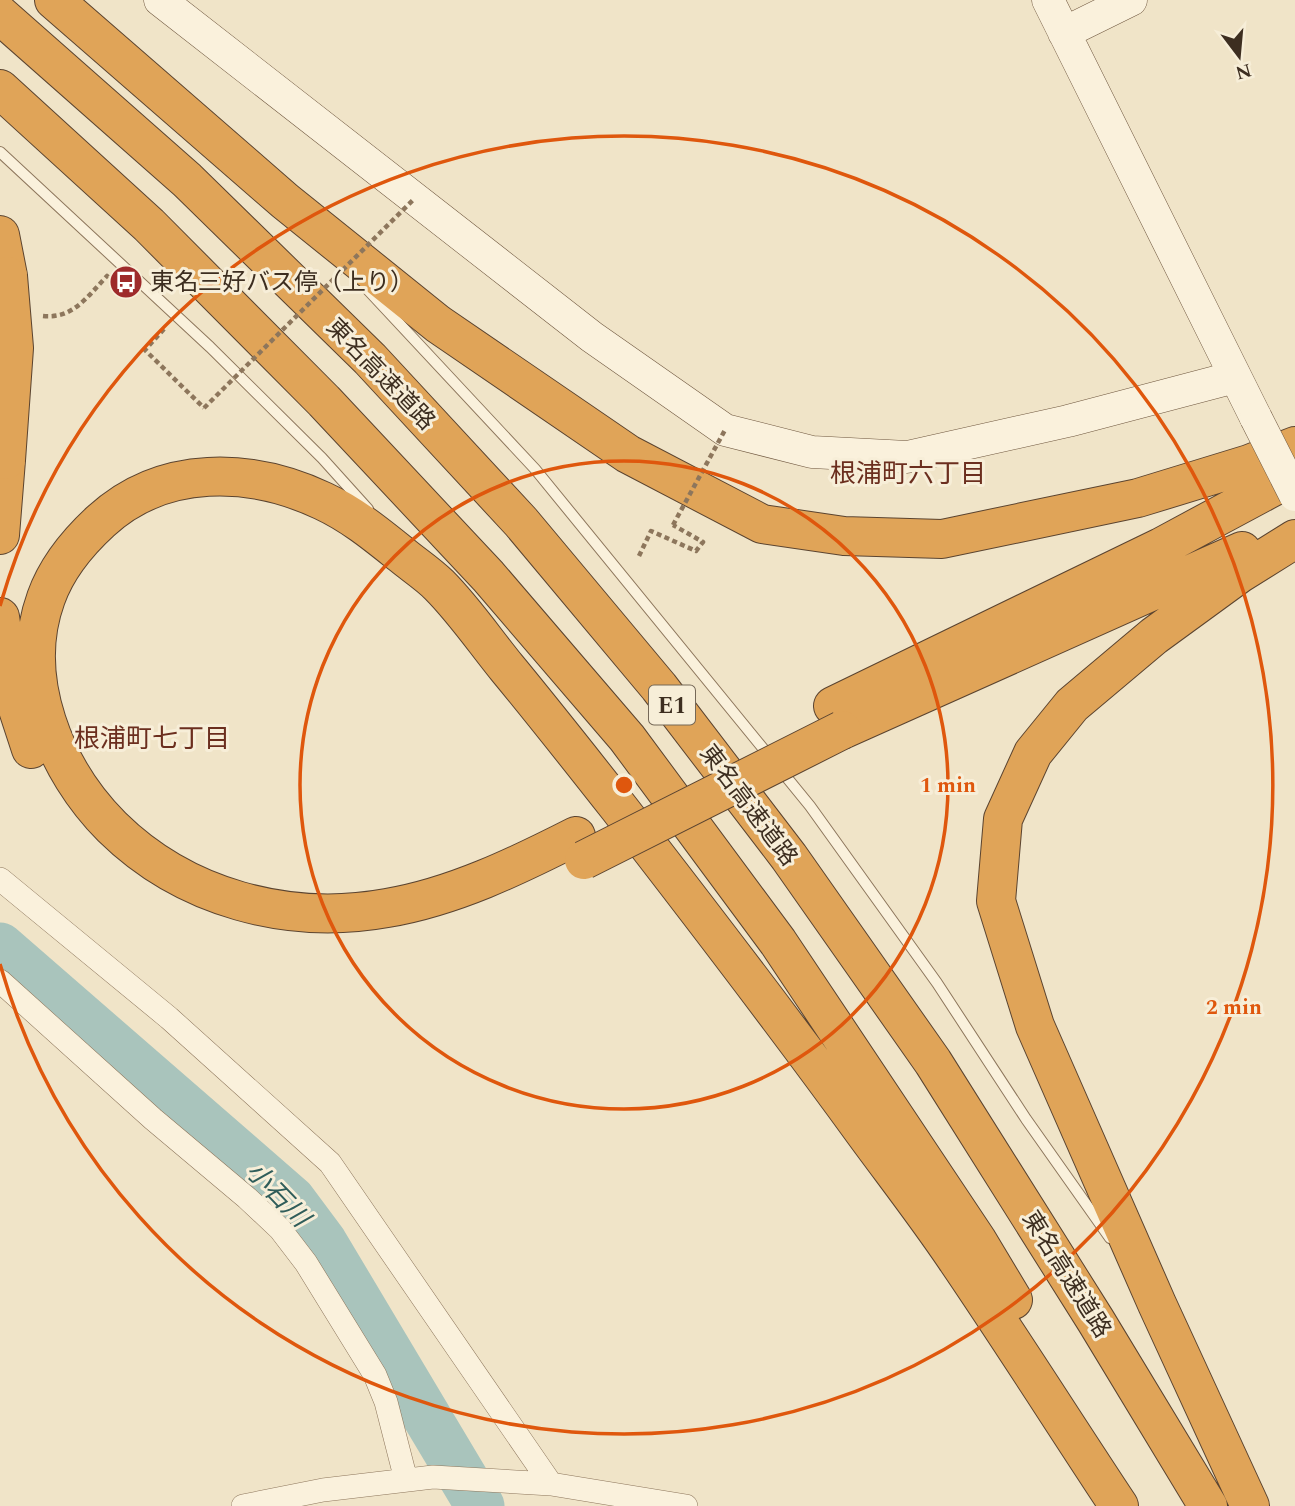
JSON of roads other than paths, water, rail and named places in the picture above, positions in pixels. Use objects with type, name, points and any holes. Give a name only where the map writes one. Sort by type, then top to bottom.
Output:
[{"type":"highway","points":[[54,0],[285,201],[438,324],[617,447],[762,524],[845,537],[942,539],[1138,498],[1249,464],[1295,446]]},
{"type":"highway","name":"東名高速道路","points":[[0,15],[187,180],[369,359],[521,522],[659,687],[789,857],[933,1062],[1096,1321],[1208,1506]]},
{"type":"highway","name":"E1","points":[[0,89],[149,225],[324,401],[488,576],[627,738],[778,942],[969,1228],[1136,1506]]},
{"type":"highway","points":[[0,235],[8,276],[14,348],[0,535]]},
{"type":"highway","points":[[1119,1506],[954,1255],[751,978],[555,726],[439,586],[360,521],[323,501],[283,485],[253,477],[216,475],[183,479],[144,491],[112,510],[83,537],[60,567],[44,602],[37,673],[43,708],[56,746],[75,780],[99,813],[125,839],[152,861],[188,882],[224,897],[305,913],[389,908],[580,848],[837,718],[1295,475]]},
{"type":"highway","points":[[837,718],[1295,528]]},
{"type":"highway","points":[[1250,1506],[1157,1304],[1035,1026],[996,901],[1003,819],[1033,753],[1072,705],[1154,636],[1239,573],[1295,538]]},
{"type":"highway","points":[[0,617],[2,645],[16,708],[40,769],[55,795],[71,817],[117,865],[145,885],[203,916],[277,934],[312,937],[365,935],[433,921],[541,881],[580,848]]},
{"type":"street","points":[[160,0],[592,337],[726,430],[812,452],[907,457],[1069,421],[1235,377]]},
{"type":"street","points":[[1048,0],[1295,495]]},
{"type":"street","points":[[1064,33],[1131,0]]},
{"type":"street","points":[[0,878],[169,1018],[330,1163],[551,1484]]},
{"type":"street","points":[[0,981],[280,1229],[306,1263],[375,1375],[386,1402],[406,1480]]},
{"type":"street","points":[[243,1506],[323,1490],[433,1477],[551,1484],[687,1506]]},
{"type":"lane","points":[[0,152],[210,347],[322,458],[376,517]]},
{"type":"lane","points":[[285,201],[340,260]]},
{"type":"lane","points":[[359,280],[535,469],[810,806],[937,983],[1026,1119],[1118,1250]]},
{"type":"lane","points":[[385,527],[439,586]]},
{"type":"lane","points":[[1126,1261],[1157,1304]]},
{"type":"waterway","name":"小石川","points":[[0,947],[291,1200],[323,1243],[480,1506]]},
{"type":"place","name":"東名三好バス停（上り）","points":[[126,282]]},
{"type":"district","name":"根浦町六丁目","points":[[908,473]]},
{"type":"district","name":"根浦町七丁目","points":[[152,738]]}]
